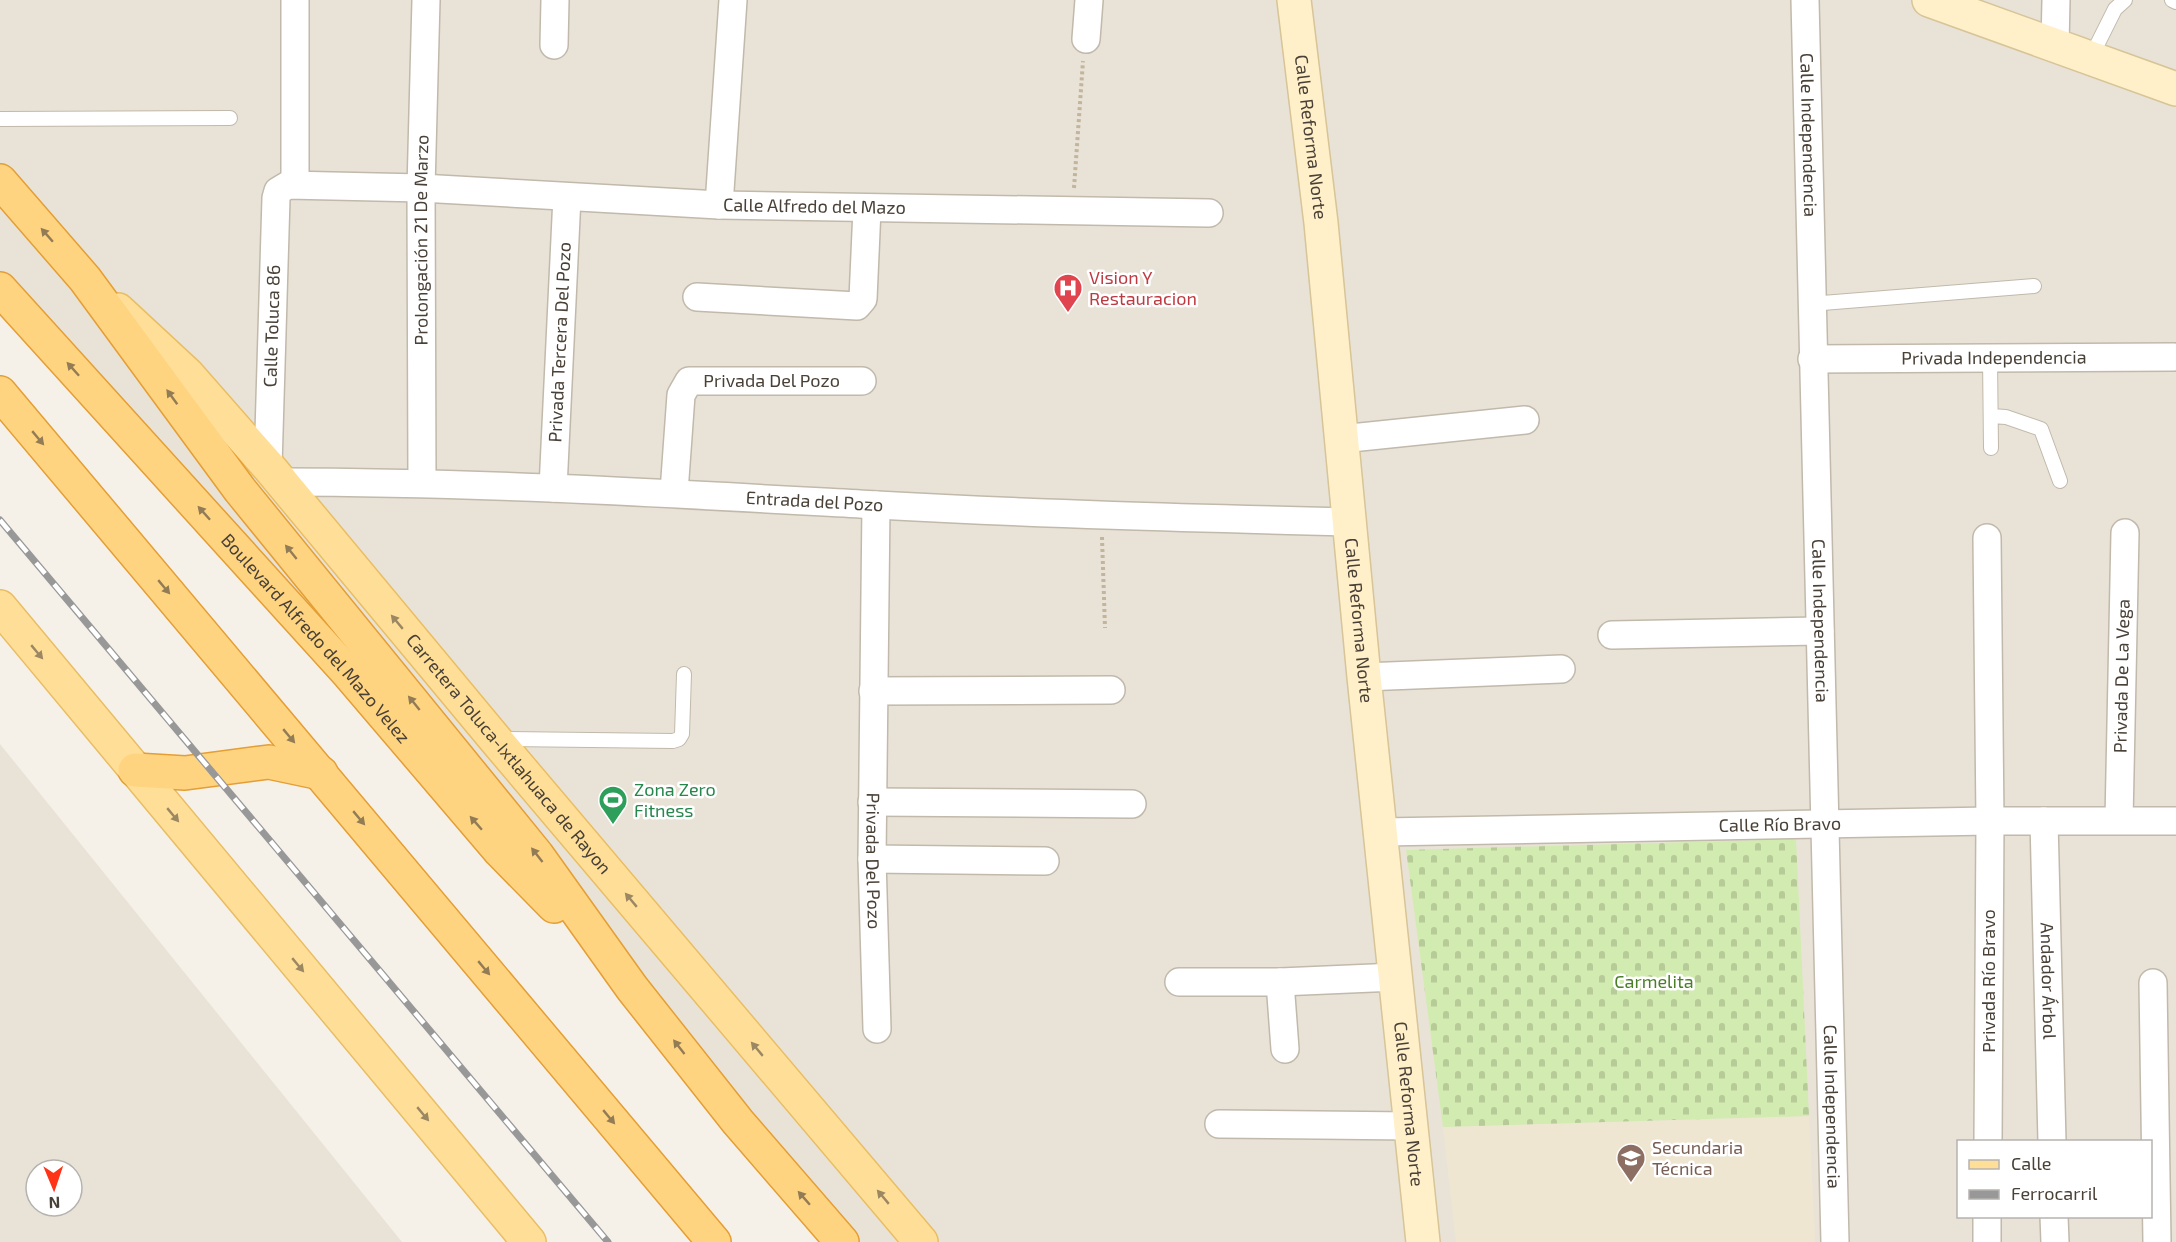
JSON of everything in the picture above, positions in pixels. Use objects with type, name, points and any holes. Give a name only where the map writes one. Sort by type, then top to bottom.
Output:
[{"type":"highway","name":"Carretera Toluca-Ixtlahuaca de Rayon","points":[[0,182],[85,279],[240,490],[537,855],[632,988],[738,1122],[842,1242]]},
{"type":"highway","name":"Boulevard Alfredo del Mazo Velez","points":[[0,289],[349,674],[500,851],[632,988]]},
{"type":"highway","points":[[0,393],[714,1242]]},
{"type":"highway","points":[[135,770],[185,773],[269,762],[321,773]]},
{"type":"main road","name":"Calle Reforma Norte","points":[[1294,0],[1321,223],[1364,677],[1382,832],[1423,1242]]},
{"type":"main road","points":[[1938,2],[2176,89]]},
{"type":"main road","name":"Carretera Toluca-Ixtlahuaca de Rayon","points":[[85,279],[187,374],[275,474],[495,739],[921,1242]]},
{"type":"main road","points":[[0,607],[529,1242]]},
{"type":"street","name":"Calle Toluca 86","points":[[275,474],[276,198],[288,186],[295,0]]},
{"type":"street","name":"Prolongación 21 De Marzo","points":[[422,482],[421,188],[426,0]]},
{"type":"street","points":[[554,45],[555,0]]},
{"type":"street","points":[[719,205],[733,0]]},
{"type":"street","points":[[1086,39],[1089,0]]},
{"type":"street","name":"Calle Independencia","points":[[1804,0],[1835,1242]]},
{"type":"street","points":[[2055,45],[2056,0]]},
{"type":"street","name":"Calle Alfredo del Mazo","points":[[288,186],[421,188],[719,205],[1209,213]]},
{"type":"street","name":"Privada Tercera Del Pozo","points":[[553,488],[567,197]]},
{"type":"street","points":[[697,297],[857,306],[863,299],[867,209]]},
{"type":"street","name":"Privada Independencia","points":[[1812,360],[2175,357]]},
{"type":"street","name":"Privada Del Pozo","points":[[674,492],[681,395],[688,381],[862,381]]},
{"type":"street","points":[[1341,439],[1525,420]]},
{"type":"street","name":"Entrada del Pozo","points":[[275,474],[674,492],[1102,516],[1349,522]]},
{"type":"street","name":"Privada Del Pozo","points":[[876,505],[872,859],[877,1029]]},
{"type":"street","name":"Privada De La Vega","points":[[2119,820],[2125,533]]},
{"type":"street","name":"Privada Río Bravo","points":[[1987,538],[1990,821],[1988,1140]]},
{"type":"street","points":[[1612,635],[1820,631]]},
{"type":"street","points":[[1364,677],[1561,669]]},
{"type":"street","points":[[873,691],[1111,690]]},
{"type":"street","points":[[872,802],[1132,804]]},
{"type":"street","name":"Calle Río Bravo","points":[[1382,832],[1990,821],[2176,821]]},
{"type":"street","name":"Andador Árbol","points":[[2044,821],[2052,1140]]},
{"type":"street","points":[[872,859],[1045,861]]},
{"type":"street","points":[[1179,982],[1396,977]]},
{"type":"street","points":[[1280,981],[1286,1049]]},
{"type":"street","points":[[2153,983],[2157,1242]]},
{"type":"street","points":[[1219,1124],[1411,1126]]},
{"type":"street","points":[[1987,1218],[1987,1242]]},
{"type":"street","points":[[2054,1218],[2055,1242]]},
{"type":"lane","points":[[2091,57],[2115,9],[2125,0]]},
{"type":"lane","points":[[2172,0],[2176,2]]},
{"type":"lane","points":[[0,119],[230,118]]},
{"type":"lane","points":[[1810,304],[2034,286]]},
{"type":"lane","points":[[1990,358],[1991,448]]},
{"type":"lane","points":[[1991,416],[2006,417],[2040,429],[2060,481]]},
{"type":"lane","points":[[495,739],[673,741],[680,739],[684,674]]},
{"type":"path","points":[[1072,210],[1086,39]]},
{"type":"path","points":[[1102,516],[1105,628]]},
{"type":"shaded area","points":[[0,0],[2176,0],[2176,1242],[856,1242],[0,274]]},
{"type":"shaded area","points":[[0,744],[402,1242],[0,1242]]},
{"type":"shaded area","name":"Secundaria Técnica","points":[[1809,1116],[1815,1242],[1456,1242],[1443,1127]]},
{"type":"green space","name":"Carmelita","points":[[1796,839],[1809,1116],[1443,1127],[1406,850]]},
{"type":"railway","points":[[0,520],[608,1242]]},
{"type":"place","name":"Vision Y Restauracion","points":[[1068,314]]},
{"type":"place","name":"Zona Zero Fitness","points":[[613,826]]},
{"type":"place","name":"Secundaria Técnica","points":[[1631,1184]]}]
